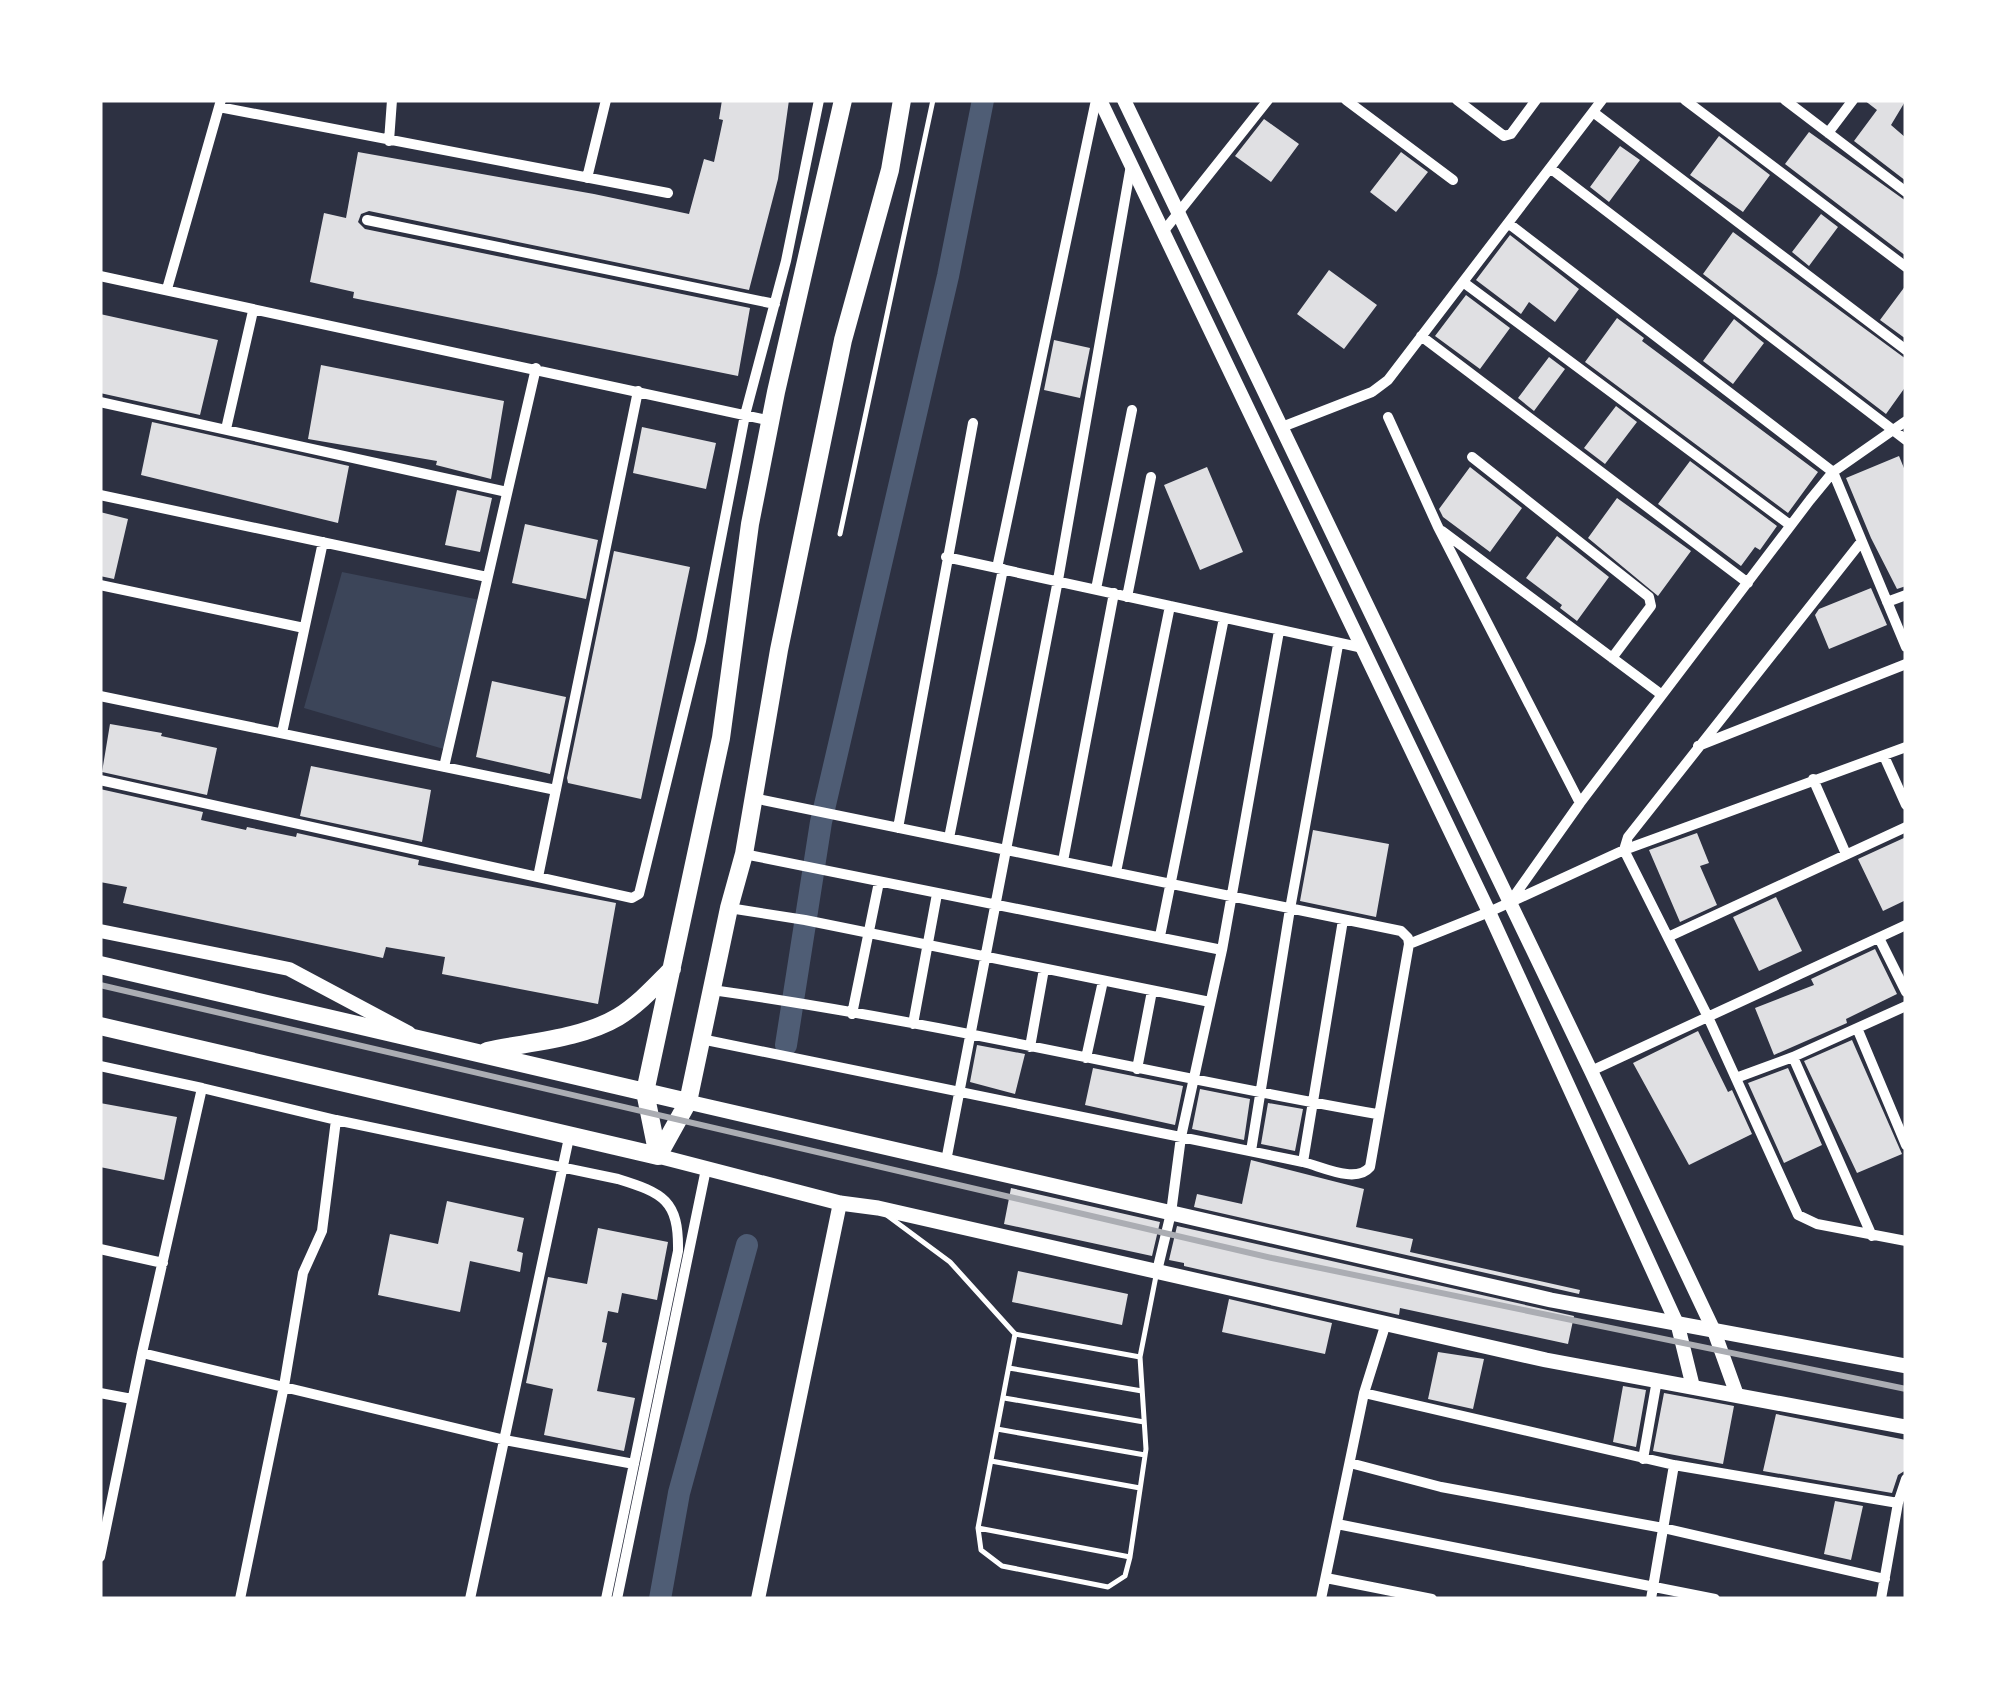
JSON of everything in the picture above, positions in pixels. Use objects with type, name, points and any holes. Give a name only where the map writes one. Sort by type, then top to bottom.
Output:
[{"type":"main road","points":[[658,1156],[645,1092],[721,738],[750,524],[843,100]]},
{"type":"main road","points":[[658,1156],[688,1102],[744,854],[782,632],[844,340],[890,170],[902,100]]},
{"type":"main road","points":[[100,966],[1551,1300],[1906,1366]]},
{"type":"main road","points":[[481,1052],[564,1035],[616,1019],[672,968]]},
{"type":"main road","points":[[100,1026],[570,1134],[840,1202],[1546,1360],[1906,1427]]},
{"type":"street","points":[[389,141],[392,100]]},
{"type":"street","points":[[587,178],[606,100]]},
{"type":"street","points":[[100,780],[632,898],[640,894],[701,641],[745,415],[805,180],[819,100]]},
{"type":"street","points":[[1098,100],[1489,912],[1678,1326],[1693,1387]]},
{"type":"street","points":[[949,838],[1000,568],[1098,100]]},
{"type":"street","points":[[1124,100],[1714,1331],[1737,1396]]},
{"type":"street","points":[[1163,232],[1268,100]]},
{"type":"street","points":[[1346,100],[1453,180]]},
{"type":"street","points":[[1458,100],[1504,136],[1511,134],[1536,100]]},
{"type":"street","points":[[1282,428],[1380,387],[1602,100]]},
{"type":"street","points":[[1685,100],[1906,267]]},
{"type":"street","points":[[1784,100],[1906,192]]},
{"type":"street","points":[[1828,133],[1853,100]]},
{"type":"street","points":[[166,289],[220,104],[389,141],[668,193]]},
{"type":"street","points":[[1592,112],[1906,350]]},
{"type":"street","points":[[946,1161],[1058,580],[1131,165]]},
{"type":"street","points":[[1550,168],[1906,440]]},
{"type":"street","points":[[367,220],[775,304]]},
{"type":"street","points":[[1508,223],[1833,472],[1906,647]]},
{"type":"street","points":[[100,276],[771,421]]},
{"type":"street","points":[[1463,282],[1790,525]]},
{"type":"street","points":[[226,429],[253,311]]},
{"type":"street","points":[[1421,336],[1748,584]]},
{"type":"street","points":[[444,767],[536,368]]},
{"type":"street","points":[[538,877],[638,391]]},
{"type":"street","points":[[100,402],[507,492]]},
{"type":"street","points":[[1096,590],[1132,410]]},
{"type":"street","points":[[1388,416],[1438,528],[1580,803]]},
{"type":"street","points":[[1510,902],[1580,803],[1833,472],[1906,421]]},
{"type":"street","points":[[898,828],[973,423]]},
{"type":"street","points":[[1472,457],[1652,601],[1612,658]]},
{"type":"street","points":[[1127,596],[1152,477]]},
{"type":"street","points":[[100,495],[488,577]]},
{"type":"street","points":[[1438,528],[1662,695]]},
{"type":"street","points":[[282,734],[324,542]]},
{"type":"street","points":[[1861,542],[1697,746],[1628,837],[1624,850],[1708,1018],[1798,1215],[1816,1224],[1906,1241]]},
{"type":"street","points":[[946,557],[1362,648]]},
{"type":"street","points":[[100,585],[304,628]]},
{"type":"street","points":[[1063,861],[1114,594]]},
{"type":"street","points":[[1887,602],[1906,594]]},
{"type":"street","points":[[1116,872],[1170,606]]},
{"type":"street","points":[[1160,936],[1224,618]]},
{"type":"street","points":[[1157,1271],[1232,898],[1280,631]]},
{"type":"street","points":[[1252,1151],[1290,909],[1338,644]]},
{"type":"street","points":[[1697,746],[1906,664]]},
{"type":"street","points":[[100,713],[102,697],[556,790]]},
{"type":"street","points":[[1409,944],[1624,850],[1906,747]]},
{"type":"street","points":[[1884,756],[1906,805]]},
{"type":"street","points":[[1813,780],[1846,854]]},
{"type":"street","points":[[701,1039],[1252,1151],[1356,1176],[1366,1172],[1409,944],[1400,931],[752,798]]},
{"type":"street","points":[[1668,936],[1906,827]]},
{"type":"street","points":[[744,854],[1222,950]]},
{"type":"street","points":[[852,1014],[879,882]]},
{"type":"street","points":[[913,1024],[937,894]]},
{"type":"street","points":[[729,908],[1210,1002]]},
{"type":"street","points":[[1303,1162],[1343,920]]},
{"type":"street","points":[[1591,1071],[1906,925]]},
{"type":"street","points":[[100,931],[289,970],[421,1040]]},
{"type":"street","points":[[1879,938],[1906,992]]},
{"type":"street","points":[[1030,1047],[1044,969]]},
{"type":"street","points":[[1086,1058],[1103,981]]},
{"type":"street","points":[[712,990],[793,1001],[1377,1114]]},
{"type":"street","points":[[1137,1069],[1152,991]]},
{"type":"street","points":[[1736,1078],[1794,1057],[1906,1006]]},
{"type":"street","points":[[1857,1028],[1906,1145]]},
{"type":"street","points":[[1794,1057],[1872,1236]]},
{"type":"street","points":[[100,1066],[562,1170],[618,1178],[656,1190],[664,1197],[678,1231],[676,1264],[606,1599]]},
{"type":"street","points":[[100,1557],[104,1521],[202,1088]]},
{"type":"street","points":[[240,1599],[284,1386],[302,1272],[322,1230],[336,1120]]},
{"type":"street","points":[[470,1599],[570,1134]]},
{"type":"street","points":[[618,1599],[706,1169]]},
{"type":"street","points":[[758,1599],[840,1202]]},
{"type":"street","points":[[100,1249],[163,1263]]},
{"type":"street","points":[[1322,1599],[1364,1394],[1386,1324]]},
{"type":"street","points":[[142,1353],[504,1440],[634,1464]]},
{"type":"street","points":[[1643,1458],[1657,1380]]},
{"type":"street","points":[[100,1392],[132,1399]]},
{"type":"street","points":[[1364,1394],[1674,1465],[1898,1503]]},
{"type":"street","points":[[1350,1463],[1441,1487],[1662,1528],[1885,1579]]},
{"type":"street","points":[[1652,1593],[1674,1465]]},
{"type":"street","points":[[1881,1599],[1906,1479]]},
{"type":"street","points":[[1337,1524],[1652,1593],[1715,1599]]},
{"type":"street","points":[[1326,1578],[1432,1599]]},
{"type":"lane","points":[[840,534],[932,100]]},
{"type":"lane","points":[[878,1208],[950,1262],[1015,1334],[1140,1358]]},
{"type":"lane","points":[[1015,1334],[978,1528],[981,1550],[1002,1566],[1108,1586],[1125,1576],[1130,1557],[1144,1455],[1140,1358],[1157,1271]]},
{"type":"lane","points":[[1008,1368],[1142,1391]]},
{"type":"lane","points":[[1003,1398],[1144,1422]]},
{"type":"lane","points":[[997,1429],[1144,1455]]},
{"type":"lane","points":[[991,1461],[1140,1488]]},
{"type":"lane","points":[[978,1528],[1130,1557]]},
{"type":"shaded area","points":[[342,572],[485,601],[447,750],[304,708]]},
{"type":"building","points":[[722,100],[789,100],[778,179],[749,290],[369,211],[361,214],[358,222],[365,229],[750,308],[738,376],[353,298],[354,292],[310,282],[324,213],[346,218],[358,152],[689,214],[704,159],[714,162],[723,120],[719,119]]},
{"type":"building","points":[[1864,100],[1906,100],[1891,125],[1906,138],[1906,181],[1854,141],[1877,110]]},
{"type":"building","points":[[1264,119],[1299,144],[1271,182],[1235,156]]},
{"type":"building","points":[[1809,132],[1906,201],[1906,256],[1785,164]]},
{"type":"building","points":[[1719,136],[1770,175],[1743,212],[1690,175]]},
{"type":"building","points":[[1620,146],[1640,160],[1609,202],[1590,187]]},
{"type":"building","points":[[1401,152],[1428,172],[1396,212],[1370,192]]},
{"type":"building","points":[[1821,214],[1838,227],[1809,266],[1792,252]]},
{"type":"building","points":[[1733,232],[1906,359],[1906,386],[1886,414],[1703,274]]},
{"type":"building","points":[[1510,235],[1579,289],[1555,322],[1529,302],[1521,314],[1476,280]]},
{"type":"building","points":[[1329,270],[1377,305],[1344,349],[1297,314]]},
{"type":"building","points":[[1906,285],[1906,339],[1880,320]]},
{"type":"building","points":[[1466,295],[1510,328],[1480,369],[1435,336]]},
{"type":"building","points":[[100,314],[218,340],[200,415],[100,393]]},
{"type":"building","points":[[1617,318],[1644,338],[1642,341],[1818,472],[1788,513],[1585,362]]},
{"type":"building","points":[[1734,319],[1764,343],[1733,384],[1703,361]]},
{"type":"building","points":[[1054,340],[1090,348],[1080,398],[1044,390]]},
{"type":"building","points":[[1549,357],[1565,369],[1534,411],[1518,398]]},
{"type":"building","points":[[321,365],[504,401],[491,479],[436,465],[437,461],[308,439]]},
{"type":"building","points":[[1616,406],[1637,422],[1605,464],[1584,448]]},
{"type":"building","points":[[152,422],[349,466],[338,523],[141,475]]},
{"type":"building","points":[[642,427],[716,443],[706,489],[633,473]]},
{"type":"building","points":[[1899,456],[1906,473],[1906,586],[1897,589],[1846,478]]},
{"type":"building","points":[[1690,461],[1777,526],[1760,550],[1755,547],[1741,566],[1658,504]]},
{"type":"building","points":[[1207,467],[1243,552],[1200,570],[1164,485]]},
{"type":"building","points":[[1470,467],[1522,508],[1490,552],[1443,517],[1439,509]]},
{"type":"building","points":[[457,490],[492,498],[480,552],[445,545]]},
{"type":"building","points":[[1617,498],[1691,551],[1658,596],[1588,538]]},
{"type":"building","points":[[100,512],[128,519],[114,579],[100,576]]},
{"type":"building","points":[[525,524],[598,540],[586,599],[512,583]]},
{"type":"building","points":[[1557,536],[1609,577],[1577,621],[1526,578]]},
{"type":"building","points":[[614,551],[690,567],[641,799],[568,783],[567,778]]},
{"type":"building","points":[[1871,588],[1887,625],[1829,649],[1815,615],[1819,609]]},
{"type":"building","points":[[492,681],[566,697],[550,774],[476,757]]},
{"type":"building","points":[[110,724],[217,748],[207,795],[102,772]]},
{"type":"building","points":[[311,766],[431,790],[422,842],[300,816]]},
{"type":"building","points":[[100,789],[203,812],[201,820],[246,830],[247,827],[296,837],[297,833],[419,860],[418,865],[616,903],[598,1004],[442,974],[445,957],[386,947],[383,958],[123,903],[127,887],[100,882]]},
{"type":"building","points":[[1313,830],[1389,844],[1376,917],[1300,901]]},
{"type":"building","points":[[1697,833],[1709,863],[1700,866],[1717,905],[1680,922],[1649,850]]},
{"type":"building","points":[[1906,837],[1906,900],[1883,911],[1858,859]]},
{"type":"building","points":[[1776,897],[1802,951],[1759,971],[1733,917]]},
{"type":"building","points":[[1875,949],[1897,994],[1846,1019],[1847,1023],[1774,1055],[1755,1008],[1814,985],[1811,979]]},
{"type":"building","points":[[1698,1031],[1752,1134],[1689,1165],[1633,1063]]},
{"type":"building","points":[[1852,1040],[1902,1154],[1857,1173],[1804,1061]]},
{"type":"building","points":[[977,1045],[1025,1054],[1015,1094],[970,1082]]},
{"type":"building","points":[[1093,1068],[1183,1086],[1175,1125],[1085,1105]]},
{"type":"building","points":[[1788,1068],[1822,1145],[1784,1163],[1748,1083]]},
{"type":"building","points":[[1200,1089],[1250,1099],[1244,1140],[1192,1129]]},
{"type":"building","points":[[100,1103],[177,1117],[164,1180],[100,1167]]},
{"type":"building","points":[[1268,1103],[1303,1109],[1295,1151],[1261,1144]]},
{"type":"building","points":[[1251,1160],[1364,1189],[1356,1227],[1413,1239],[1410,1252],[1580,1290],[1579,1294],[1194,1207],[1197,1194],[1242,1204]]},
{"type":"building","points":[[1011,1188],[1160,1222],[1152,1256],[1004,1224]]},
{"type":"building","points":[[447,1201],[524,1218],[517,1251],[523,1253],[520,1272],[470,1261],[460,1312],[378,1295],[390,1234],[438,1244]]},
{"type":"building","points":[[1177,1226],[1574,1316],[1568,1344],[1400,1308],[1399,1315],[1184,1266],[1169,1260]]},
{"type":"building","points":[[598,1228],[668,1242],[657,1300],[622,1293],[618,1313],[608,1311],[602,1342],[607,1343],[597,1391],[635,1398],[624,1451],[544,1435],[553,1389],[526,1383],[548,1277],[587,1284]]},
{"type":"building","points":[[1018,1271],[1128,1294],[1122,1325],[1012,1302]]},
{"type":"building","points":[[1229,1299],[1332,1323],[1325,1354],[1222,1332]]},
{"type":"building","points":[[1438,1352],[1484,1359],[1473,1409],[1428,1399]]},
{"type":"building","points":[[1623,1386],[1646,1390],[1636,1447],[1613,1442]]},
{"type":"building","points":[[1664,1393],[1734,1406],[1723,1464],[1653,1451]]},
{"type":"building","points":[[1776,1414],[1906,1440],[1906,1470],[1898,1475],[1892,1493],[1763,1471]]},
{"type":"building","points":[[1835,1501],[1863,1506],[1851,1560],[1824,1554]]},
{"type":"waterway","points":[[786,1045],[821,822],[948,276],[983,100]]},
{"type":"waterway","points":[[660,1599],[679,1493],[747,1245]]},
{"type":"railway","points":[[100,985],[1272,1258],[1906,1389]]}]
